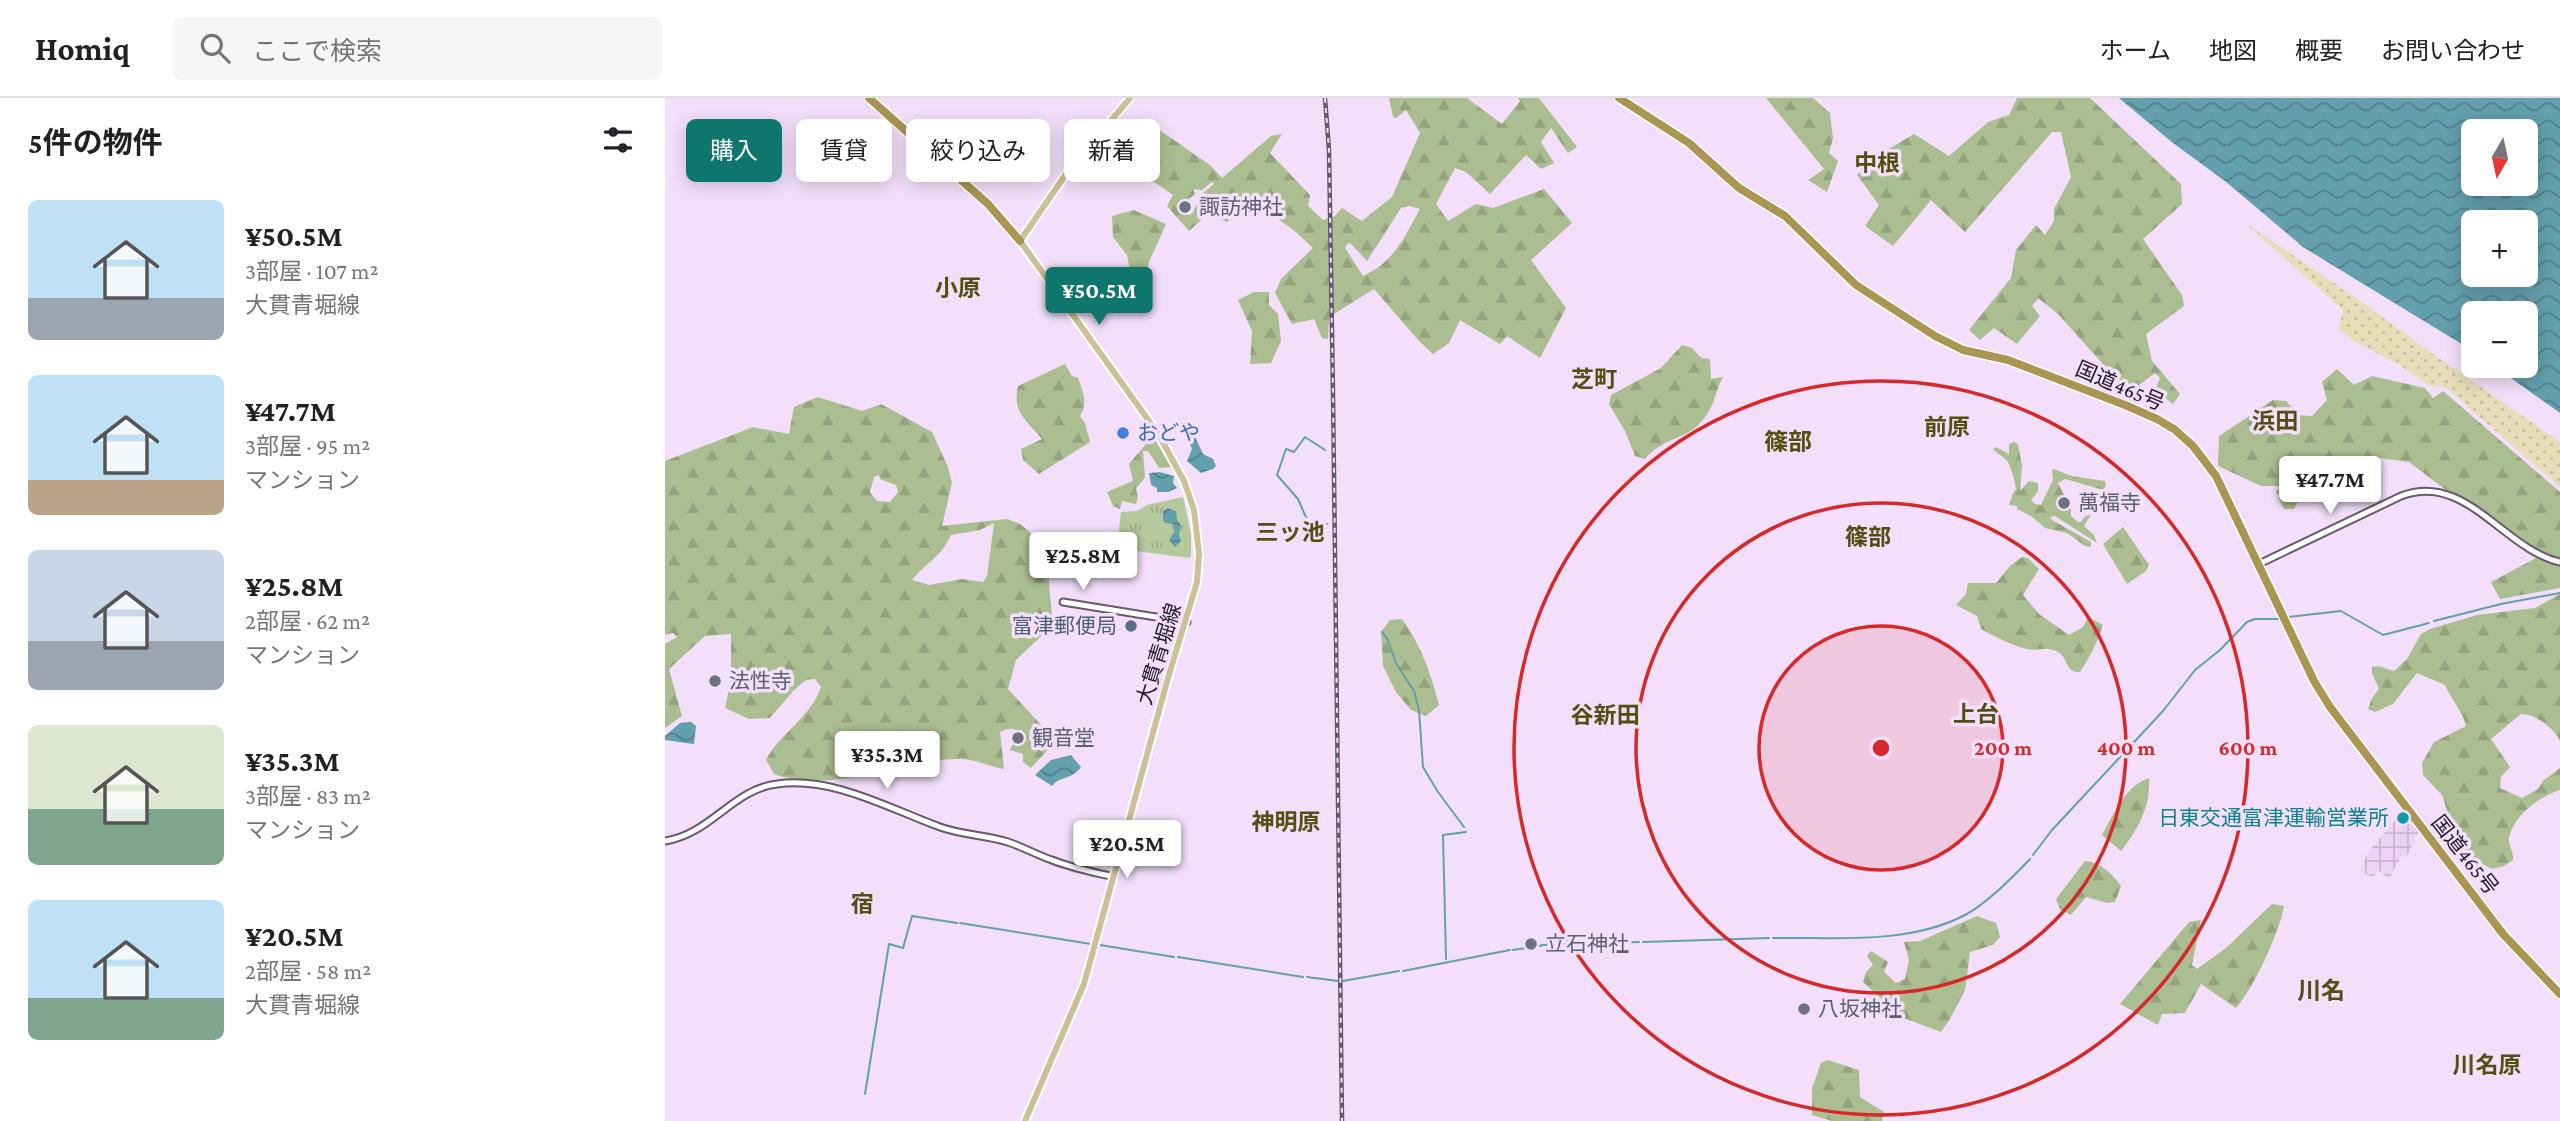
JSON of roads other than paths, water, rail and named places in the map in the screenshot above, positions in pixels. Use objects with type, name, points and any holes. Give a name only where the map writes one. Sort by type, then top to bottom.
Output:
[{"type":"highway","points":[[869,98],[979,196],[1020,240]]},
{"type":"highway","name":"国道465号","points":[[1619,98],[1689,143],[1739,188],[1785,216],[1856,285],[1935,336],[1963,351],[2008,360],[2125,405],[2174,429],[2193,446],[2216,476],[2330,707],[2503,934],[2560,994]]},
{"type":"main road","points":[[1020,240],[1066,174],[1129,98]]},
{"type":"main road","name":"大貫青堀線","points":[[1020,240],[1159,435],[1184,481],[1194,510],[1199,554],[1197,582],[1187,622],[1168,678],[1080,995],[1025,1121]]},
{"type":"street","points":[[2259,564],[2401,496],[2423,490],[2449,494],[2537,554],[2560,562]]},
{"type":"street","points":[[1063,602],[1187,622]]},
{"type":"street","points":[[665,841],[695,832],[755,790],[774,784],[795,783],[865,797],[942,828],[1003,841],[1067,866],[1114,877]]},
{"type":"water","points":[[2119,98],[2560,98],[2560,413],[2511,378],[2538,378],[2538,301],[2461,301],[2461,344],[2303,247],[2225,181],[2173,143]]},
{"type":"water","points":[[1187,420],[1203,454],[1213,459],[1216,466],[1213,469],[1201,473],[1187,461],[1192,449],[1184,431]]},
{"type":"water","points":[[1160,472],[1174,476],[1173,483],[1177,488],[1168,492],[1157,492],[1157,488],[1151,485],[1149,473]]},
{"type":"water","points":[[1168,508],[1176,511],[1181,525],[1181,541],[1175,547],[1169,540],[1175,531],[1173,524],[1163,520],[1163,511]]},
{"type":"water","points":[[691,722],[696,726],[694,744],[665,740],[665,736],[680,723]]},
{"type":"water","points":[[1071,755],[1081,767],[1052,786],[1035,775],[1051,760]]},
{"type":"waterway","points":[[1325,450],[1305,437],[1294,452],[1286,449],[1277,475],[1298,499],[1309,524],[1327,524]]},
{"type":"waterway","points":[[2434,621],[2560,593]]},
{"type":"waterway","points":[[2288,617],[2341,611],[2383,635],[2429,623]]},
{"type":"waterway","points":[[2033,855],[2052,830],[2163,711],[2195,670],[2220,650],[2247,622],[2255,619],[2279,619]]},
{"type":"waterway","points":[[1382,632],[1396,663],[1414,691],[1419,710],[1423,767],[1464,827]]},
{"type":"waterway","points":[[1446,959],[1443,835],[1466,832]]},
{"type":"waterway","points":[[1773,938],[1871,937],[1896,935],[1943,925],[1982,904],[2030,859]]},
{"type":"waterway","points":[[865,1094],[889,944],[903,948],[912,916],[957,923]]},
{"type":"waterway","points":[[960,923],[1091,944]]},
{"type":"waterway","points":[[1643,942],[1769,938]]},
{"type":"waterway","points":[[1513,950],[1544,945],[1639,942]]},
{"type":"waterway","points":[[1100,945],[1174,957]]},
{"type":"waterway","points":[[1403,971],[1510,950]]},
{"type":"waterway","points":[[1178,957],[1303,977]]},
{"type":"waterway","points":[[1343,981],[1399,971]]},
{"type":"waterway","points":[[1307,977],[1338,981]]},
{"type":"railway","points":[[1325,98],[1329,150],[1342,1121]]},
{"type":"place","name":"諏訪神社","points":[[1185,207]]},
{"type":"place","name":"おどや","points":[[1123,433]]},
{"type":"place","name":"萬福寺","points":[[2064,503]]},
{"type":"place","name":"富津郵便局","points":[[1131,626]]},
{"type":"place","name":"法性寺","points":[[715,681]]},
{"type":"place","name":"観音堂","points":[[1018,738]]},
{"type":"place","name":"日東交通富津運輸営業所","points":[[2403,818]]},
{"type":"place","name":"立石神社","points":[[1531,944]]},
{"type":"place","name":"八坂神社","points":[[1804,1009]]},
{"type":"district","name":"中根","points":[[1877,163]]},
{"type":"district","name":"小原","points":[[958,288]]},
{"type":"district","name":"芝町","points":[[1594,379]]},
{"type":"district","name":"浜田","points":[[2275,421]]},
{"type":"district","name":"前原","points":[[1947,427]]},
{"type":"district","name":"篠部","points":[[1788,442]]},
{"type":"district","name":"三ッ池","points":[[1290,532]]},
{"type":"district","name":"篠部","points":[[1868,537]]},
{"type":"district","name":"上台","points":[[1976,714]]},
{"type":"district","name":"谷新田","points":[[1605,715]]},
{"type":"district","name":"神明原","points":[[1286,822]]},
{"type":"district","name":"宿","points":[[862,904]]},
{"type":"district","name":"川名","points":[[2321,991]]},
{"type":"district","name":"川名原","points":[[2487,1065]]}]
